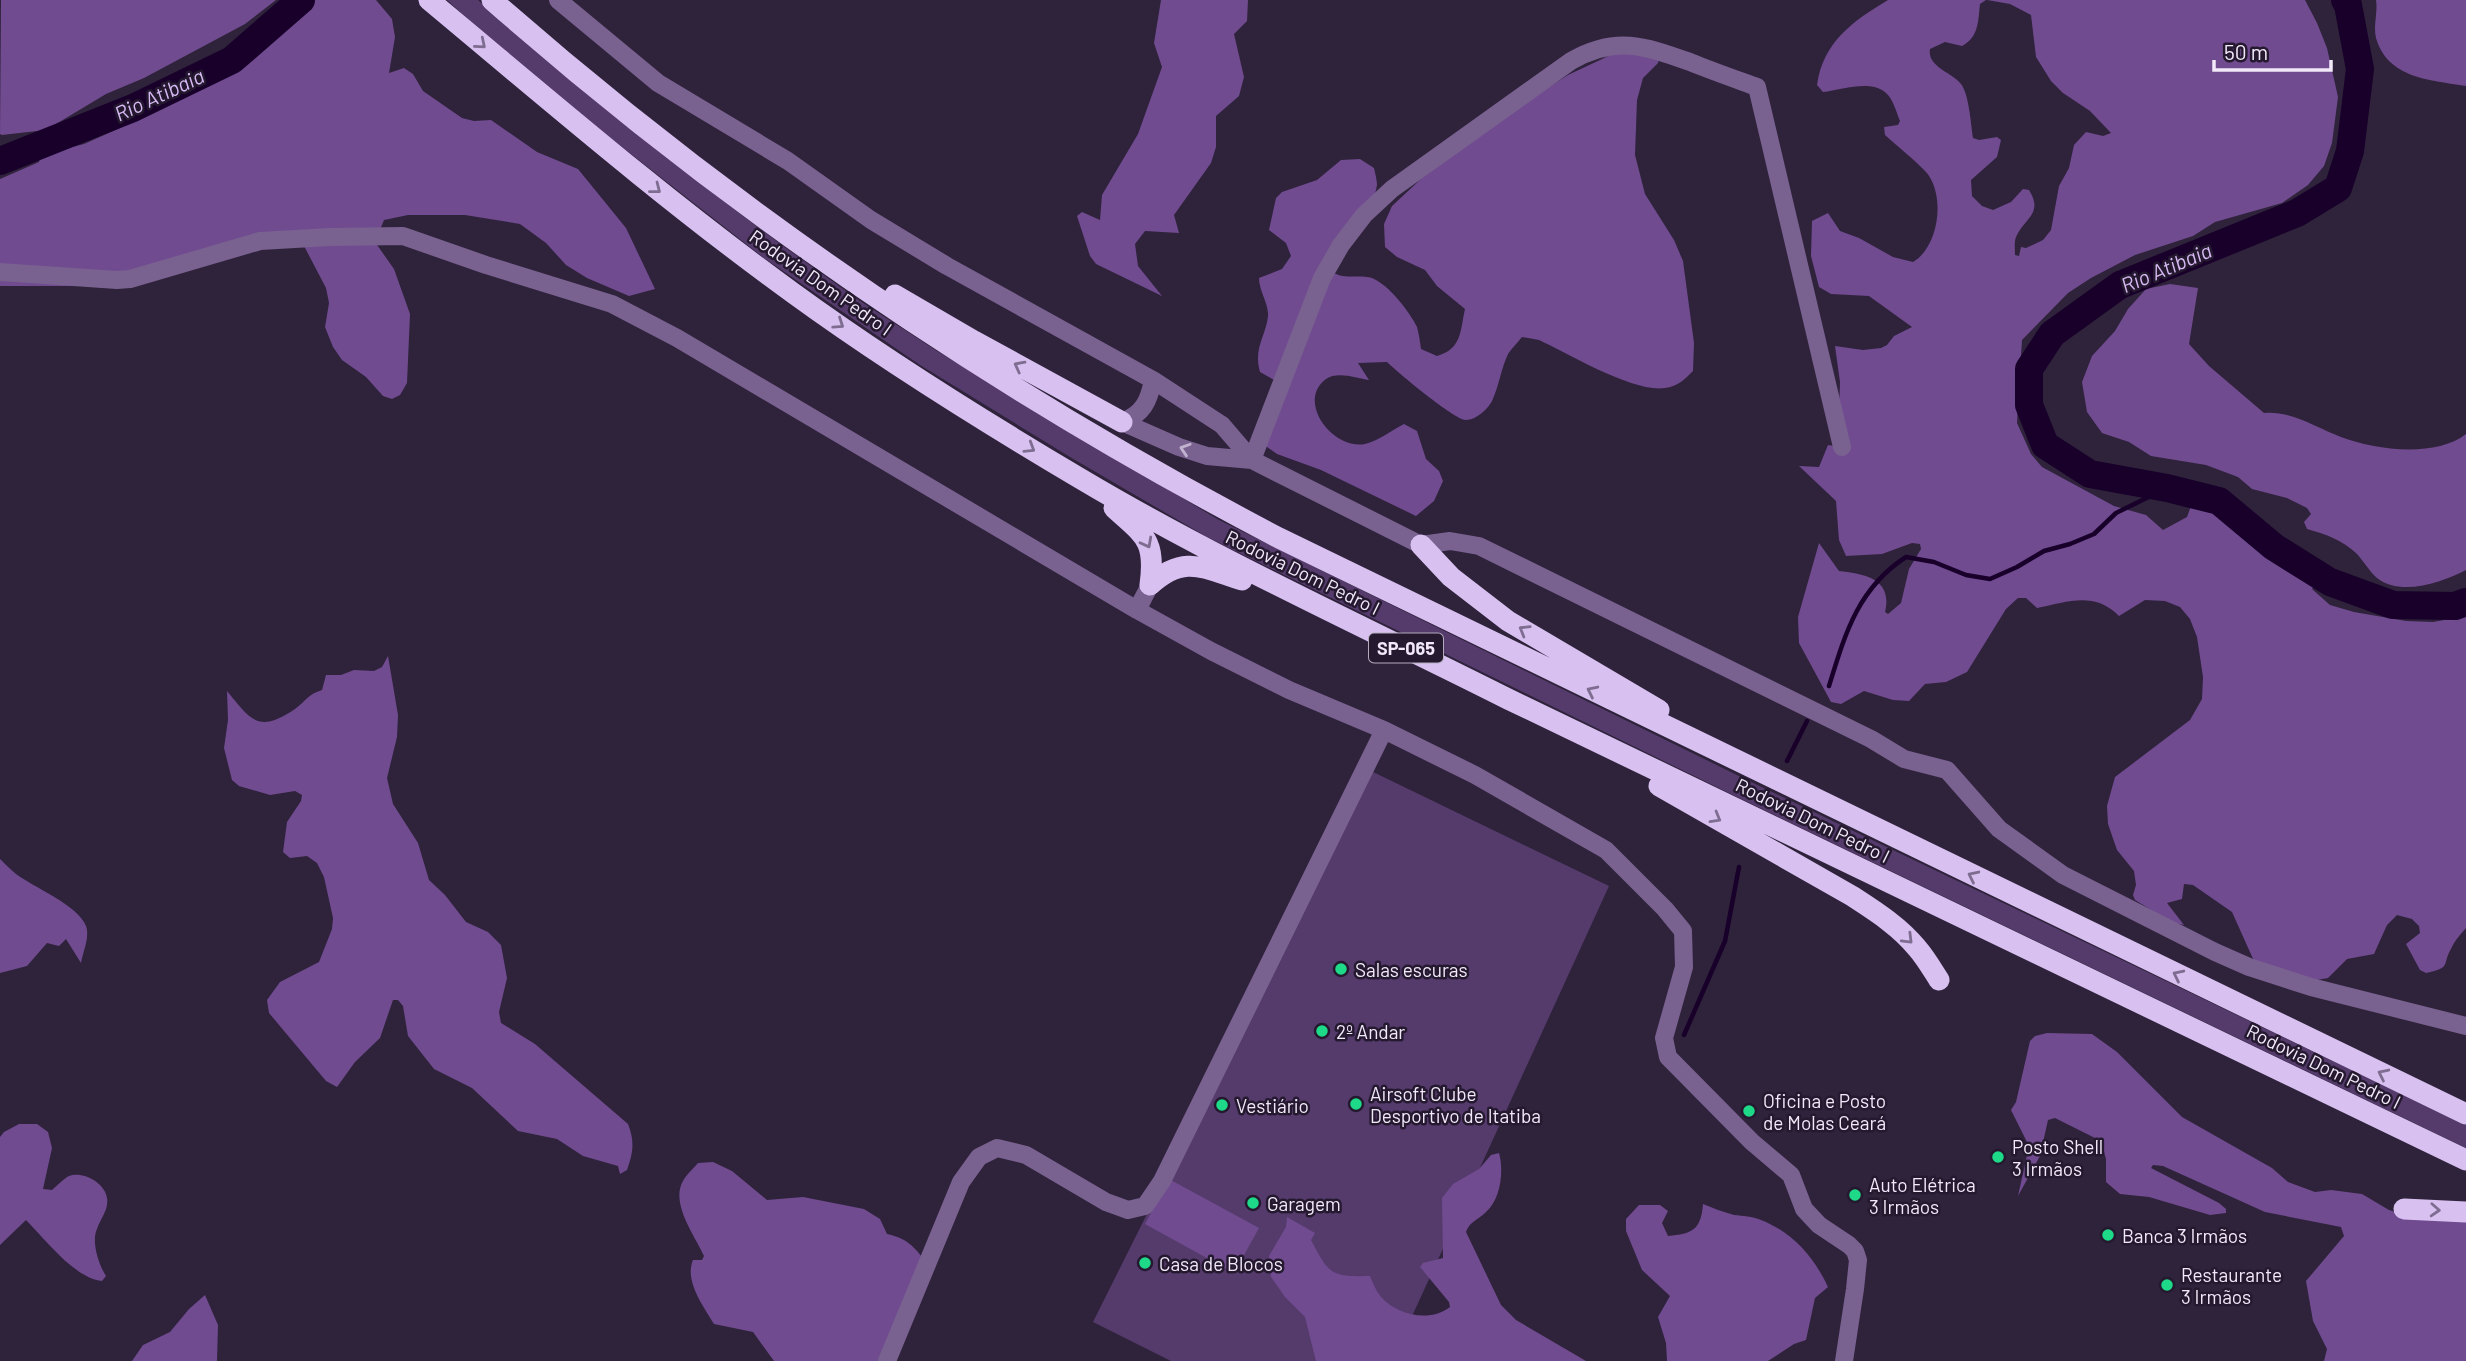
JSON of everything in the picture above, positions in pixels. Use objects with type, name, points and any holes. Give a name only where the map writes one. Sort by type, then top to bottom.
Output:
[{"type":"highway","name":"Rodovia Dom Pedro I","points":[[429,0],[635,173],[794,294],[938,391],[1082,480],[1211,553],[1508,699],[2466,1160]]},
{"type":"highway","name":"Rodovia Dom Pedro I","points":[[492,0],[620,109],[766,221],[881,302],[967,358],[1204,499],[1793,790],[2466,1112]]},
{"type":"highway","points":[[766,221],[974,341],[1122,422]]},
{"type":"highway","points":[[1082,480],[1144,535],[1153,552],[1150,585]]},
{"type":"highway","points":[[1421,545],[1451,577],[1508,621],[1793,790]]},
{"type":"highway","points":[[1150,585],[1176,567],[1198,566],[1317,604]]},
{"type":"highway","points":[[1508,699],[1852,896],[1901,931],[1918,948],[1939,980]]},
{"type":"highway","points":[[2404,1209],[2466,1212]]},
{"type":"street","points":[[558,0],[658,83],[788,161],[871,220],[947,267],[1153,380],[1222,425],[1252,460]]},
{"type":"street","points":[[1252,460],[1322,278],[1340,245],[1364,215],[1392,189],[1571,61],[1599,48],[1629,45],[1659,51],[1757,87],[1842,447]]},
{"type":"street","points":[[0,272],[117,281],[260,241],[403,236],[612,304],[677,338],[1211,651],[1289,690],[1384,730],[1475,775],[1606,850],[1665,909],[1683,931],[1684,967],[1664,1038],[1668,1057],[1752,1142],[1791,1175],[1804,1209],[1819,1225],[1854,1251],[1857,1260],[1855,1289],[1844,1361]]},
{"type":"street","points":[[1122,422],[1137,415],[1146,405],[1153,380]]},
{"type":"street","points":[[1122,422],[1207,456],[1252,460],[1421,545],[1450,541],[1479,546],[1871,739],[1904,759],[1947,770],[1999,829],[2063,875],[2249,968],[2311,987],[2466,1026]]},
{"type":"street","points":[[1138,610],[1150,585]]},
{"type":"street","points":[[887,1361],[961,1182],[979,1157],[997,1148],[1026,1156],[1106,1202],[1128,1210],[1146,1206],[1162,1181],[1384,730]]},
{"type":"shaded area","points":[[1,0],[276,0],[245,24],[144,78],[106,94],[46,130],[2,135]]},
{"type":"shaded area","points":[[313,0],[376,0],[392,19],[395,37],[389,73],[404,68],[413,74],[423,91],[462,118],[474,121],[491,120],[537,152],[578,169],[626,228],[655,289],[629,296],[587,278],[566,265],[546,243],[520,224],[465,215],[408,215],[384,220],[375,242],[394,269],[410,314],[407,383],[400,395],[392,399],[383,396],[366,377],[342,360],[333,347],[325,327],[329,303],[326,288],[303,244],[288,241],[80,286],[0,286],[0,179],[39,162],[41,155],[84,144],[158,107],[202,73],[260,48]]},
{"type":"shaded area","points":[[447,0],[478,0],[612,114],[689,175],[857,299],[937,351],[1219,520],[1745,779],[2466,1125],[2466,1148],[1735,796],[1207,537],[920,365],[764,258],[599,129],[499,47]]},
{"type":"shaded area","points":[[1161,0],[1248,0],[1247,21],[1234,34],[1244,77],[1239,96],[1216,116],[1216,147],[1211,163],[1174,215],[1179,233],[1145,231],[1135,244],[1138,266],[1162,296],[1096,264],[1090,256],[1077,216],[1082,212],[1100,220],[1102,195],[1138,134],[1162,67],[1154,43]]},
{"type":"shaded area","points":[[1888,0],[1986,0],[1980,4],[1977,28],[1968,42],[1962,46],[1945,42],[1930,49],[1930,55],[1936,65],[1957,80],[1964,89],[1973,138],[1979,140],[1997,137],[2001,140],[1997,157],[1971,180],[1972,196],[1982,206],[1993,210],[2011,202],[2023,189],[2029,190],[2033,198],[2034,210],[2015,239],[2015,255],[2019,256],[2021,247],[2026,248],[2043,240],[2051,230],[2059,186],[2069,168],[2074,145],[2086,132],[2103,136],[2111,133],[2090,111],[2063,93],[2051,81],[2036,57],[2031,15],[2010,4],[1987,0],[2305,0],[2327,48],[2338,97],[2332,143],[2324,166],[2308,185],[2282,203],[2215,222],[2193,236],[2135,255],[2068,293],[2022,340],[2017,423],[2031,454],[2042,467],[2114,506],[2146,515],[2163,530],[2187,517],[2191,506],[2222,515],[2246,531],[2292,571],[2316,583],[2312,589],[2330,605],[2406,621],[2433,622],[2466,616],[2466,928],[2440,969],[2426,973],[2420,970],[2406,944],[2420,933],[2419,926],[2412,919],[2397,915],[2387,925],[2374,954],[2347,959],[2328,978],[2300,983],[2254,961],[2232,912],[2193,885],[2184,884],[2182,899],[2167,903],[2184,925],[2171,922],[2135,900],[2134,871],[2117,850],[2108,824],[2107,806],[2115,777],[2190,720],[2202,699],[2203,677],[2197,637],[2190,619],[2180,607],[2165,601],[2145,600],[2119,616],[2110,608],[2090,601],[2070,601],[2037,608],[2026,598],[2018,598],[2006,609],[1967,672],[1946,682],[1925,684],[1909,701],[1893,700],[1864,691],[1841,704],[1831,702],[1799,643],[1798,617],[1819,543],[1839,571],[1867,577],[1881,585],[1885,592],[1885,612],[1888,614],[1901,603],[1909,569],[1921,549],[1920,544],[1912,543],[1882,554],[1846,556],[1839,540],[1836,501],[1799,466],[1819,467],[1828,445],[1835,446],[1838,442],[1840,382],[1835,346],[1863,350],[1881,348],[1894,336],[1912,327],[1869,296],[1831,294],[1819,287],[1811,256],[1812,221],[1828,213],[1840,231],[1893,257],[1913,262],[1929,245],[1937,220],[1936,194],[1926,172],[1885,135],[1884,127],[1898,125],[1900,121],[1888,95],[1875,87],[1823,92],[1817,85],[1826,57],[1842,34]]},
{"type":"shaded area","points":[[2376,0],[2466,0],[2466,86],[2412,75],[2390,62],[2376,38]]},
{"type":"shaded area","points":[[1617,52],[1659,58],[1658,63],[1643,78],[1637,100],[1635,155],[1645,194],[1674,240],[1683,261],[1694,343],[1693,371],[1684,380],[1665,388],[1636,385],[1539,340],[1522,337],[1508,354],[1490,404],[1485,411],[1470,420],[1460,418],[1439,405],[1387,362],[1358,363],[1369,380],[1341,375],[1326,379],[1318,388],[1316,411],[1330,432],[1341,439],[1353,444],[1365,444],[1404,424],[1417,431],[1426,459],[1439,471],[1443,481],[1434,501],[1416,516],[1321,470],[1277,454],[1267,447],[1261,427],[1276,381],[1260,372],[1258,364],[1268,316],[1259,278],[1282,269],[1291,256],[1286,243],[1269,230],[1276,198],[1282,192],[1317,180],[1341,160],[1360,159],[1374,168],[1377,185],[1374,197],[1334,242],[1330,255],[1330,270],[1338,275],[1367,277],[1381,283],[1403,305],[1414,321],[1421,349],[1437,356],[1445,353],[1456,344],[1465,309],[1437,286],[1425,270],[1397,257],[1385,247],[1384,224],[1392,206],[1421,179],[1530,99],[1568,75]]},
{"type":"shaded area","points":[[2170,284],[2198,288],[2189,344],[2209,366],[2264,413],[2284,414],[2355,442],[2387,448],[2422,449],[2453,442],[2466,434],[2466,570],[2422,586],[2387,584],[2377,578],[2345,544],[2307,529],[2304,522],[2311,514],[2307,508],[2287,498],[2252,489],[2238,477],[2206,465],[2151,456],[2129,442],[2102,433],[2087,412],[2082,382],[2092,356],[2115,331],[2128,309],[2146,289]]},
{"type":"shaded area","points":[[388,656],[398,715],[397,737],[387,778],[393,804],[418,843],[429,880],[466,922],[488,932],[501,945],[507,978],[499,1012],[501,1023],[535,1044],[628,1124],[632,1136],[632,1153],[627,1170],[620,1174],[618,1166],[583,1156],[557,1139],[518,1131],[472,1088],[434,1069],[408,1036],[403,1006],[398,1000],[393,1000],[380,1038],[355,1062],[337,1087],[326,1081],[269,1013],[267,1000],[280,982],[319,962],[332,929],[333,918],[324,877],[317,863],[307,856],[290,858],[283,852],[287,822],[302,795],[295,791],[270,795],[239,786],[232,780],[224,748],[228,720],[227,691],[249,716],[264,722],[272,721],[322,690],[326,675],[341,675],[354,670],[374,671],[382,667]]},
{"type":"shaded area","name":"Airsoft Clube Desportivo de Itatiba","points":[[1369,770],[1609,886],[1408,1325],[1412,1361],[1171,1361],[1093,1322]]},
{"type":"shaded area","points":[[0,859],[16,874],[65,904],[81,918],[87,935],[81,963],[66,939],[59,946],[47,943],[27,966],[0,973]]},
{"type":"shaded area","points":[[2047,1033],[2092,1034],[2117,1052],[2182,1117],[2272,1168],[2288,1182],[2315,1192],[2331,1190],[2362,1194],[2389,1210],[2405,1215],[2466,1219],[2466,1361],[2324,1361],[2327,1349],[2313,1321],[2306,1281],[2344,1236],[2341,1227],[2265,1212],[2163,1166],[2153,1165],[2151,1168],[2219,1203],[2226,1209],[2226,1213],[2210,1215],[2149,1197],[2120,1194],[2106,1182],[2106,1159],[2101,1141],[2055,1118],[2048,1120],[2040,1156],[2018,1196],[2029,1146],[2011,1110],[2016,1102],[2030,1041],[2035,1036]]},
{"type":"shaded area","points":[[19,1124],[37,1124],[48,1132],[52,1148],[43,1189],[52,1190],[69,1176],[81,1175],[98,1183],[105,1193],[107,1206],[95,1234],[98,1260],[106,1276],[102,1281],[71,1266],[26,1220],[0,1245],[0,1137]]},
{"type":"shaded area","points":[[1499,1153],[1501,1176],[1495,1200],[1466,1232],[1501,1305],[1516,1320],[1586,1361],[1316,1361],[1305,1317],[1285,1297],[1271,1277],[1269,1256],[1286,1227],[1287,1217],[1315,1233],[1311,1240],[1322,1260],[1332,1271],[1346,1276],[1370,1276],[1381,1297],[1396,1308],[1414,1315],[1433,1315],[1450,1307],[1449,1302],[1420,1267],[1423,1263],[1443,1258],[1442,1198],[1453,1184],[1479,1169],[1491,1155]]},
{"type":"shaded area","points":[[713,1162],[732,1171],[767,1200],[803,1197],[864,1209],[880,1219],[887,1234],[904,1240],[917,1251],[925,1261],[891,1361],[774,1361],[753,1332],[714,1324],[693,1285],[693,1260],[702,1260],[704,1256],[685,1219],[680,1199],[683,1181],[698,1163]]},
{"type":"shaded area","points":[[1169,1179],[1259,1228],[1234,1273],[1145,1224]]},
{"type":"shaded area","points":[[1703,1204],[1772,1225],[1783,1231],[1809,1256],[1828,1287],[1815,1298],[1806,1340],[1794,1344],[1768,1361],[1667,1361],[1666,1343],[1658,1317],[1670,1296],[1642,1270],[1626,1231],[1626,1219],[1639,1205],[1660,1205],[1668,1211],[1662,1223],[1668,1236],[1683,1234],[1697,1225]]},
{"type":"shaded area","points":[[205,1295],[218,1325],[217,1361],[132,1361],[143,1345],[170,1332]]},
{"type":"waterway","name":"Rio Atibaia","points":[[0,161],[133,108],[232,60],[301,0]]},
{"type":"waterway","name":"Rio Atibaia","points":[[2345,0],[2360,69],[2350,151],[2338,188],[2297,213],[2120,285],[2052,334],[2029,369],[2029,405],[2045,445],[2090,474],[2219,501],[2274,547],[2330,582],[2393,605],[2455,606],[2466,602]]},
{"type":"waterway","points":[[1829,686],[1841,648],[1865,598],[1876,583],[1906,557],[1934,562],[1966,575],[1990,579],[2044,551],[2094,534],[2116,513],[2167,488]]},
{"type":"waterway","points":[[1787,761],[1807,721]]},
{"type":"waterway","points":[[1684,1035],[1725,941],[1739,867]]},
{"type":"place","name":"Salas escuras","points":[[1341,969]]},
{"type":"place","name":"2º Andar","points":[[1322,1031]]},
{"type":"place","name":"Airsoft Clube Desportivo de Itatiba","points":[[1356,1104]]},
{"type":"place","name":"Vestiário","points":[[1222,1105]]},
{"type":"place","name":"Oficina e Posto de Molas Ceará","points":[[1749,1111]]},
{"type":"place","name":"Posto Shell 3 Irmãos","points":[[1998,1157]]},
{"type":"place","name":"Auto Elétrica 3 Irmãos","points":[[1855,1195]]},
{"type":"place","name":"Garagem","points":[[1253,1203]]},
{"type":"place","name":"Banca 3 Irmãos","points":[[2108,1235]]},
{"type":"place","name":"Casa de Blocos","points":[[1145,1263]]},
{"type":"place","name":"Restaurante 3 Irmãos","points":[[2167,1285]]}]
